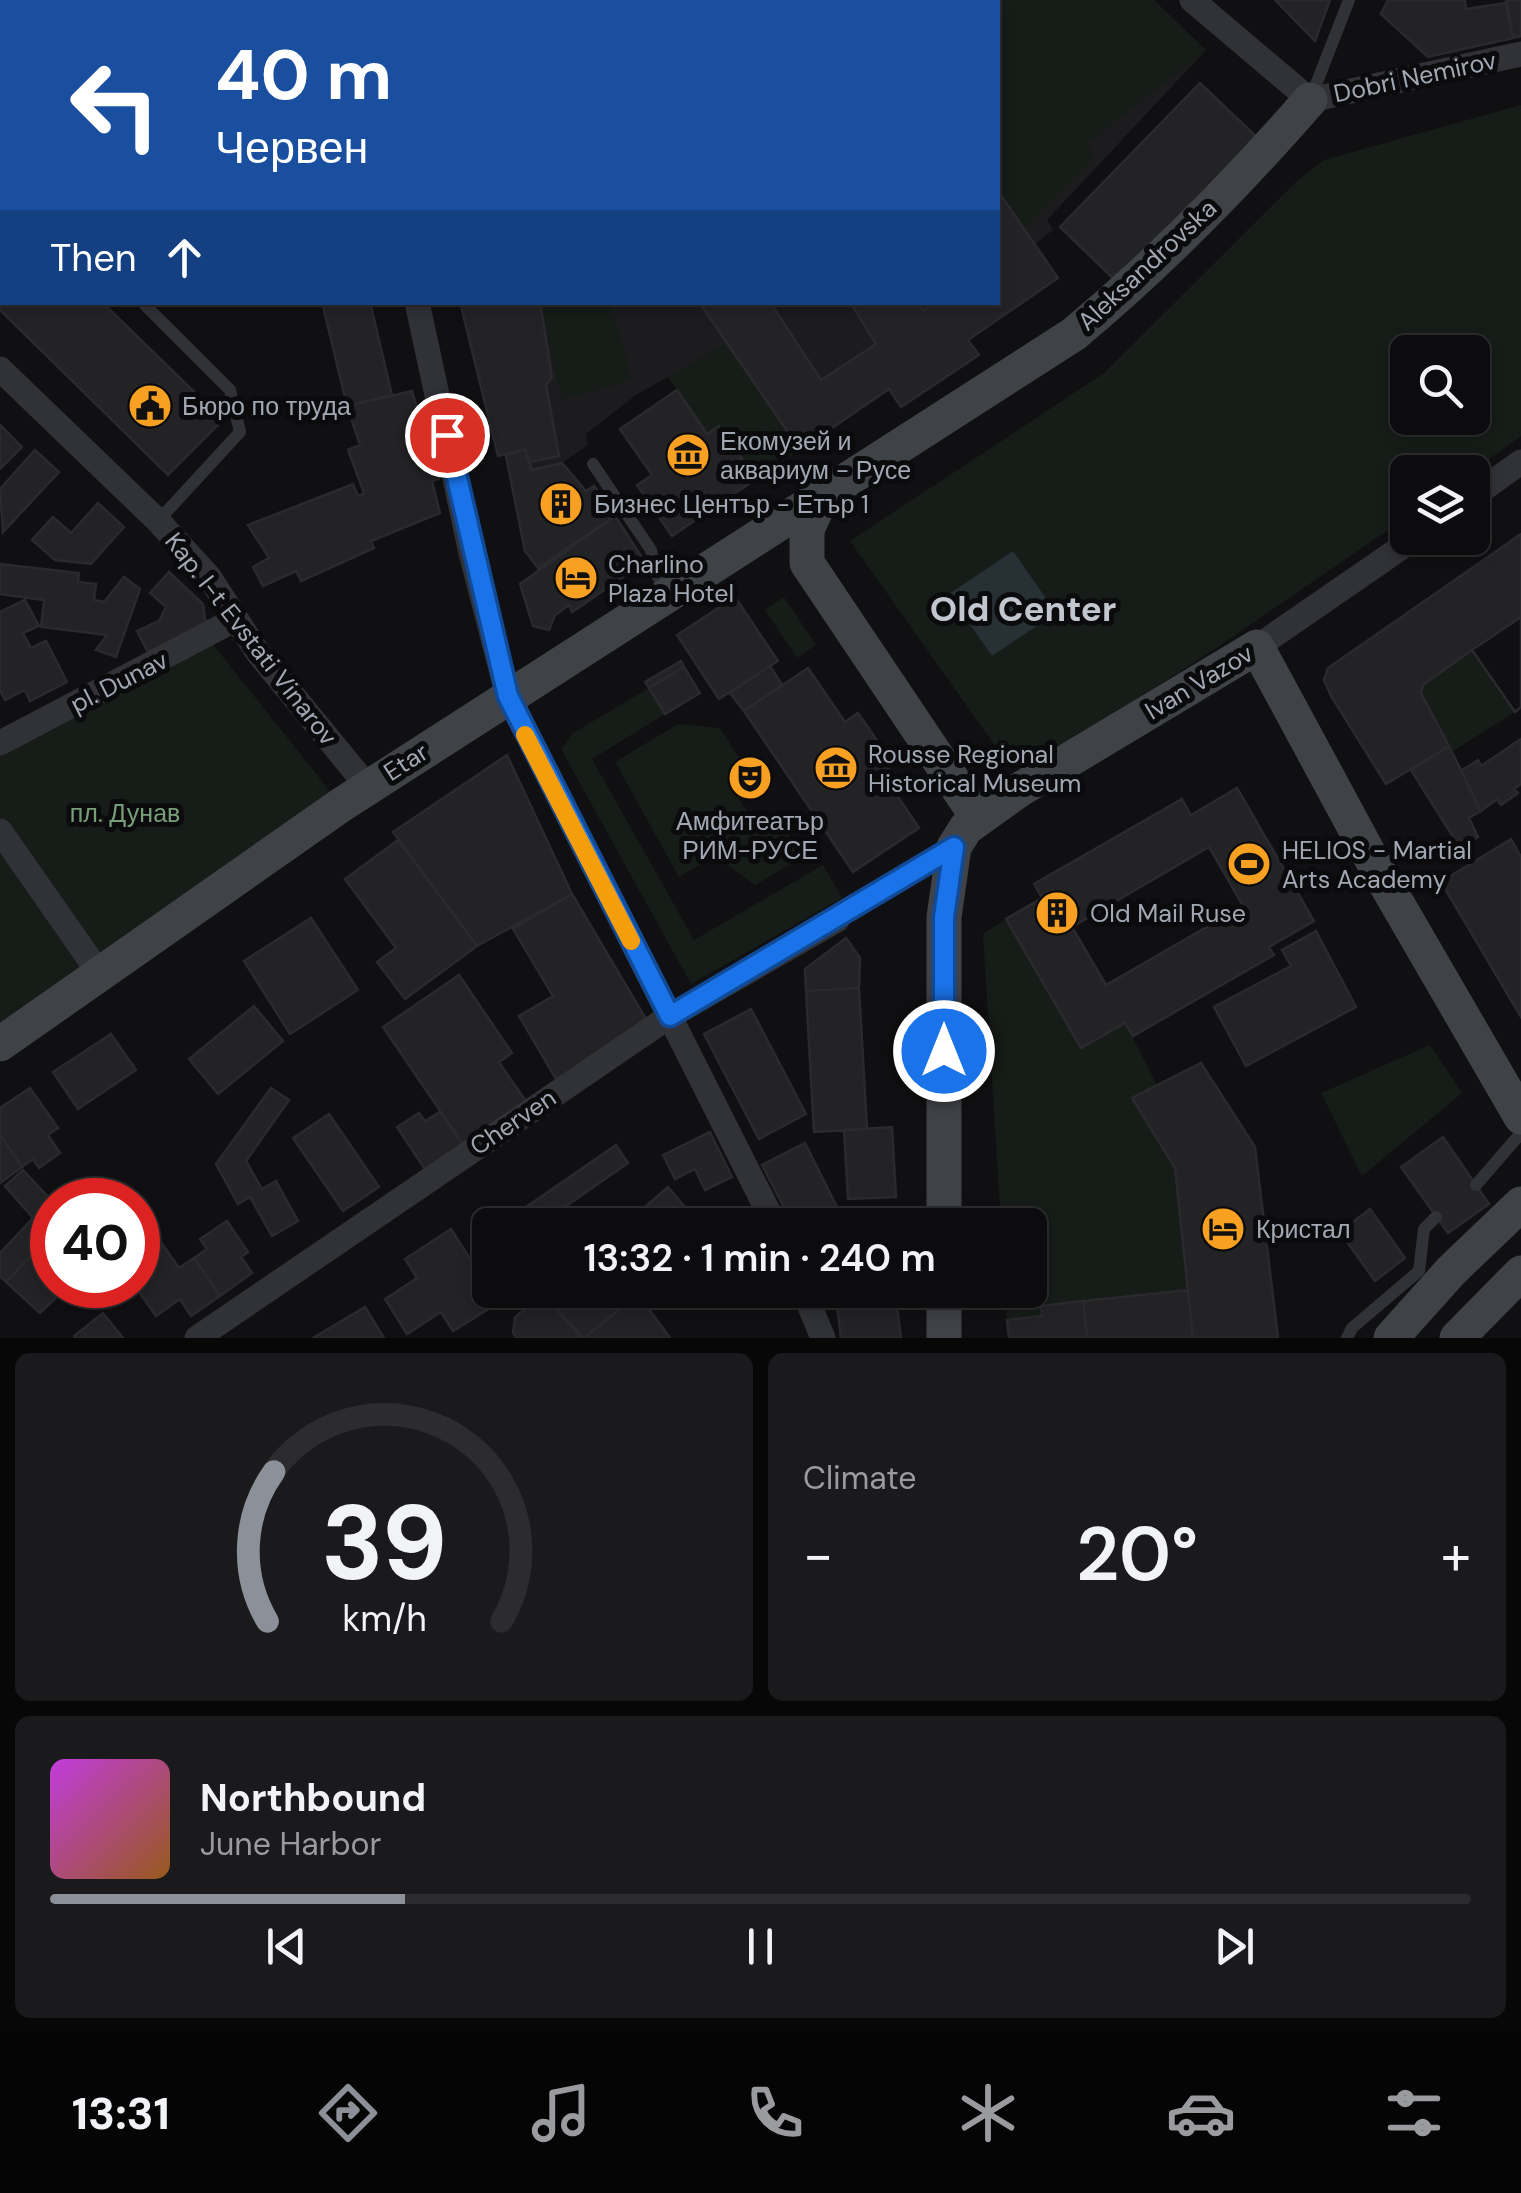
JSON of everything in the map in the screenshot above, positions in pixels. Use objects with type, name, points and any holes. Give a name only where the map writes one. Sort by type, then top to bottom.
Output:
[{"type":"street","points":[[1192,0],[1310,100]]},
{"type":"street","name":"Dobri Nemirov","points":[[1310,100],[1521,54]]},
{"type":"street","name":"Aleksandrovska","points":[[822,496],[1074,334],[1135,283],[1256,161],[1310,100]]},
{"type":"street","points":[[418,305],[471,554],[508,696],[766,1208]]},
{"type":"street","name":"Kap. l-t Evstati Vinarov","points":[[0,369],[158,521],[210,578],[258,653],[368,787]]},
{"type":"street","points":[[1490,484],[1521,462]]},
{"type":"street","points":[[822,496],[808,530],[807,563],[978,818]]},
{"type":"street","name":"Etar","points":[[0,1044],[368,787],[822,496]]},
{"type":"street","name":"Ivan Vazov","points":[[954,847],[978,818],[1256,647],[1391,555]]},
{"type":"street","name":"pl. Dunav","points":[[0,742],[236,619]]},
{"type":"street","points":[[1256,647],[1376,868],[1521,1117]]},
{"type":"street","points":[[0,831],[102,976]]},
{"type":"street","points":[[944,1208],[944,917],[954,847]]},
{"type":"street","name":"Cherven","points":[[197,1338],[670,1016],[837,920]]},
{"type":"street","points":[[1391,1338],[1451,1270],[1521,1204]]},
{"type":"street","points":[[1456,1338],[1521,1272]]},
{"type":"street","points":[[811,1308],[823,1338]]},
{"type":"street","points":[[944,1308],[944,1338]]},
{"type":"lane","name":"Aleksandrovska","points":[[1310,100],[1349,0]]},
{"type":"lane","points":[[145,305],[230,390],[240,432],[158,521]]},
{"type":"lane","points":[[593,464],[650,550],[655,572],[668,594]]},
{"type":"lane","points":[[837,920],[954,847]]},
{"type":"lane","points":[[1476,1185],[1521,1134]]},
{"type":"lane","points":[[1346,1338],[1352,1328],[1419,1271],[1424,1229],[1436,1218]]},
{"type":"shaded area","points":[[1000,0],[1154,0],[1206,50],[1047,220],[1053,230],[1034,245],[1058,278],[969,339],[979,355],[901,407],[888,389],[800,450],[727,344],[636,395],[586,434],[588,445],[562,463],[532,470],[525,449],[498,456],[460,305],[1000,305]]},
{"type":"shaded area","points":[[1013,551],[1056,613],[992,656],[949,594]]},
{"type":"green space","points":[[1000,0],[1154,0],[1206,50],[1087,144],[1095,159],[1024,230],[1000,194]]},
{"type":"green space","points":[[1521,105],[1521,436],[1490,459],[1490,455],[1390,455],[1390,529],[1218,647],[1037,763],[1022,768],[1008,764],[850,541],[1104,373],[1298,180],[1324,160]]},
{"type":"green space","points":[[540,305],[612,305],[632,380],[562,400]]},
{"type":"green space","points":[[727,343],[800,450],[756,479],[719,426],[707,434],[668,377]]},
{"type":"green space","points":[[784,597],[816,645],[797,658],[765,610]]},
{"type":"green space","name":"пл. Дунав","points":[[207,637],[341,805],[0,1044],[0,743]]},
{"type":"green space","points":[[1472,650],[1515,712],[1453,751],[1421,694],[1423,685]]},
{"type":"green space","points":[[649,688],[665,714],[592,759],[694,940],[823,865],[842,898],[691,984],[561,749],[573,733]]},
{"type":"green space","points":[[678,724],[720,728],[739,758],[736,782],[742,803],[757,818],[781,821],[804,856],[755,885],[715,856],[679,877],[615,762]]},
{"type":"green space","points":[[1006,919],[1081,1048],[1125,1023],[1157,1085],[1132,1099],[1175,1168],[1188,1290],[1047,1305],[1047,1208],[1000,1208],[983,934]]},
{"type":"green space","points":[[1430,1045],[1462,1093],[1362,1176],[1321,1093]]},
{"type":"green space","points":[[1006,1308],[1042,1308],[1042,1316],[1007,1320]]},
{"type":"building","points":[[1275,0],[1330,0],[1315,41]]},
{"type":"building","points":[[1388,0],[1465,0],[1466,9],[1506,3],[1513,38],[1428,57],[1381,14]]},
{"type":"building","points":[[1506,0],[1521,0],[1521,36],[1513,38]]},
{"type":"building","points":[[1200,83],[1262,142],[1121,286],[1060,227]]},
{"type":"building","points":[[1000,194],[1058,278],[968,340],[979,355],[901,407],[889,389],[800,450],[701,305],[772,305],[821,380],[876,344],[852,305],[919,305],[923,311],[932,305],[1000,305]]},
{"type":"building","points":[[0,305],[105,305],[223,420],[168,475],[0,310]]},
{"type":"building","points":[[323,305],[371,305],[392,395],[347,406]]},
{"type":"building","points":[[461,305],[540,305],[552,377],[546,385],[559,456],[529,462],[525,449],[498,456]]},
{"type":"building","name":"Екомузей и аквариум - Русе","points":[[677,390],[707,434],[719,426],[756,479],[672,536],[637,485],[652,475],[620,429]]},
{"type":"building","points":[[412,391],[439,479],[432,481],[440,513],[371,541],[374,548],[301,581],[296,571],[263,586],[253,567],[269,558],[248,525],[353,484],[358,496],[364,493],[348,450],[360,445],[347,406]]},
{"type":"building","points":[[0,425],[22,447],[0,469]]},
{"type":"building","name":"Бизнес Център - Етър 1","points":[[525,449],[532,470],[562,463],[586,491],[594,486],[615,516],[538,568],[525,551],[506,456]]},
{"type":"building","points":[[35,450],[59,472],[3,532],[0,489]]},
{"type":"building","points":[[98,503],[124,527],[91,564],[55,560],[32,540],[53,517],[71,533]]},
{"type":"building","name":"Charlino Plaza Hotel","points":[[615,516],[645,562],[572,612],[569,605],[555,615],[549,630],[533,626],[520,584]]},
{"type":"building","points":[[1521,534],[1521,707],[1515,712],[1472,650],[1423,685],[1421,693],[1449,746],[1386,784],[1331,696],[1324,680],[1328,668]]},
{"type":"building","points":[[0,564],[79,573],[78,582],[96,584],[94,600],[104,602],[124,577],[140,589],[116,657],[96,650],[107,635],[41,627],[44,600],[0,594]]},
{"type":"building","points":[[169,572],[203,604],[207,631],[151,658],[137,631],[159,621],[166,607],[150,593]]},
{"type":"building","points":[[735,597],[778,661],[719,699],[677,635]]},
{"type":"building","points":[[25,600],[39,626],[23,633],[31,648],[46,641],[67,682],[30,701],[25,690],[5,700],[0,690],[0,612]]},
{"type":"building","points":[[1521,617],[1521,707],[1515,712],[1472,650]]},
{"type":"building","points":[[681,661],[684,667],[649,688],[645,682]]},
{"type":"building","points":[[770,666],[782,685],[744,711],[730,693]]},
{"type":"building","points":[[684,667],[700,693],[665,714],[649,688]]},
{"type":"building","name":"Rousse Regional Historical Museum","points":[[808,668],[845,722],[858,713],[894,765],[882,773],[919,828],[853,872],[744,711]]},
{"type":"building","points":[[1521,739],[1521,784],[1514,789],[1518,793],[1501,805],[1497,799],[1481,811],[1461,771],[1478,760],[1481,766]]},
{"type":"building","points":[[1449,746],[1481,811],[1469,818],[1478,837],[1460,848],[1411,770]]},
{"type":"building","points":[[507,755],[572,894],[477,946],[393,832]]},
{"type":"building","name":"Old Mail Ruse","points":[[1237,788],[1314,921],[1269,947],[1274,955],[1133,1036],[1125,1023],[1081,1048],[1006,919],[1042,898],[1034,884],[1182,799],[1191,815]],"holes":[[[1209,847],[1243,906],[1106,985],[1072,927]]]},
{"type":"building","points":[[1511,839],[1521,857],[1521,1017],[1441,882]]},
{"type":"building","points":[[398,840],[477,946],[405,999],[377,962],[396,948],[345,879]]},
{"type":"building","points":[[572,894],[649,1024],[556,1079],[519,1016],[553,996],[513,929]]},
{"type":"building","points":[[311,918],[358,990],[290,1034],[244,961]]},
{"type":"building","points":[[1316,931],[1356,1007],[1246,1066],[1214,1007],[1291,966],[1282,950]]},
{"type":"building","points":[[846,938],[860,958],[859,988],[806,991],[805,969]]},
{"type":"building","points":[[459,975],[512,1053],[499,1062],[529,1106],[466,1149],[383,1027]]},
{"type":"building","points":[[859,988],[867,1129],[814,1132],[806,991]]},
{"type":"building","points":[[254,1006],[283,1041],[218,1094],[189,1059]]},
{"type":"building","points":[[751,1009],[806,1114],[759,1139],[704,1034]]},
{"type":"building","points":[[111,1034],[136,1070],[78,1109],[53,1072]]},
{"type":"building","name":"Кристал","points":[[1201,1063],[1255,1147],[1278,1338],[1193,1338],[1175,1168],[1132,1098]]},
{"type":"building","points":[[30,1088],[58,1128],[48,1135],[60,1153],[39,1168],[33,1159],[22,1167],[0,1135],[0,1108]]},
{"type":"building","points":[[271,1088],[289,1100],[246,1161],[262,1189],[276,1181],[298,1221],[272,1236],[250,1197],[238,1204],[216,1164]]},
{"type":"building","points":[[440,1112],[466,1149],[428,1174],[397,1127],[419,1113],[425,1121]]},
{"type":"building","points":[[329,1114],[379,1187],[343,1211],[293,1138]]},
{"type":"building","points":[[892,1127],[896,1197],[848,1199],[844,1130]]},
{"type":"building","points":[[710,1132],[732,1177],[705,1190],[695,1169],[675,1179],[663,1155]]},
{"type":"building","points":[[0,1135],[22,1167],[0,1183]]},
{"type":"building","points":[[1443,1137],[1489,1204],[1448,1233],[1401,1167]]},
{"type":"building","points":[[805,1143],[838,1208],[784,1208],[762,1165]]},
{"type":"building","points":[[616,1145],[628,1163],[563,1208],[525,1208]]},
{"type":"building","points":[[23,1170],[30,1178],[30,1215],[5,1186]]},
{"type":"building","points":[[668,1187],[686,1208],[644,1208]]},
{"type":"building","points":[[1370,1209],[1405,1258],[1375,1281],[1340,1232]]},
{"type":"building","points":[[30,1221],[30,1256],[6,1282],[0,1276],[0,1253]]},
{"type":"building","points":[[227,1221],[248,1252],[241,1257],[252,1273],[220,1296],[194,1258],[207,1249],[200,1239]]},
{"type":"building","points":[[451,1229],[472,1262],[472,1308],[490,1308],[453,1331],[441,1312],[407,1334],[385,1299],[417,1278],[405,1259]]},
{"type":"building","points":[[160,1241],[179,1268],[194,1258],[220,1296],[191,1316],[180,1299],[156,1316],[150,1308],[160,1308]]},
{"type":"building","points":[[30,1257],[30,1304],[6,1282]]},
{"type":"building","points":[[1188,1290],[1193,1338],[1087,1338],[1083,1301]]},
{"type":"building","points":[[1083,1301],[1087,1338],[1009,1338],[1007,1320],[1042,1316],[1041,1308]]},
{"type":"building","points":[[365,1307],[384,1338],[313,1338]]},
{"type":"building","points":[[526,1308],[555,1308],[582,1338],[517,1338],[513,1333],[515,1317]]},
{"type":"building","points":[[555,1308],[622,1308],[584,1338]]},
{"type":"building","points":[[621,1308],[648,1308],[670,1338],[584,1338]]},
{"type":"building","points":[[837,1308],[897,1308],[901,1338],[841,1338]]},
{"type":"building","points":[[103,1313],[123,1338],[75,1338],[74,1336]]},
{"type":"slow traffic","points":[[525,735],[631,941]]},
{"type":"place","name":"Бюро по труда","points":[[150,406]]},
{"type":"place","name":"Екомузей и аквариум - Русе","points":[[688,455]]},
{"type":"place","name":"Бизнес Център - Етър 1","points":[[561,504]]},
{"type":"place","name":"Charlino Plaza Hotel","points":[[576,578]]},
{"type":"place","name":"Rousse Regional Historical Museum","points":[[836,768]]},
{"type":"place","name":"Амфитеатър РИМ-РУСЕ","points":[[750,778]]},
{"type":"place","name":"HELIOS - Martial Arts Academy","points":[[1249,864]]},
{"type":"place","name":"Old Mail Ruse","points":[[1057,913]]},
{"type":"place","name":"Кристал","points":[[1223,1229]]},
{"type":"district","name":"Old Center","points":[[1023,609]]},
{"type":"route","points":[[447,435],[471,554],[508,696],[670,1016],[954,847],[944,917],[944,1051]]}]
